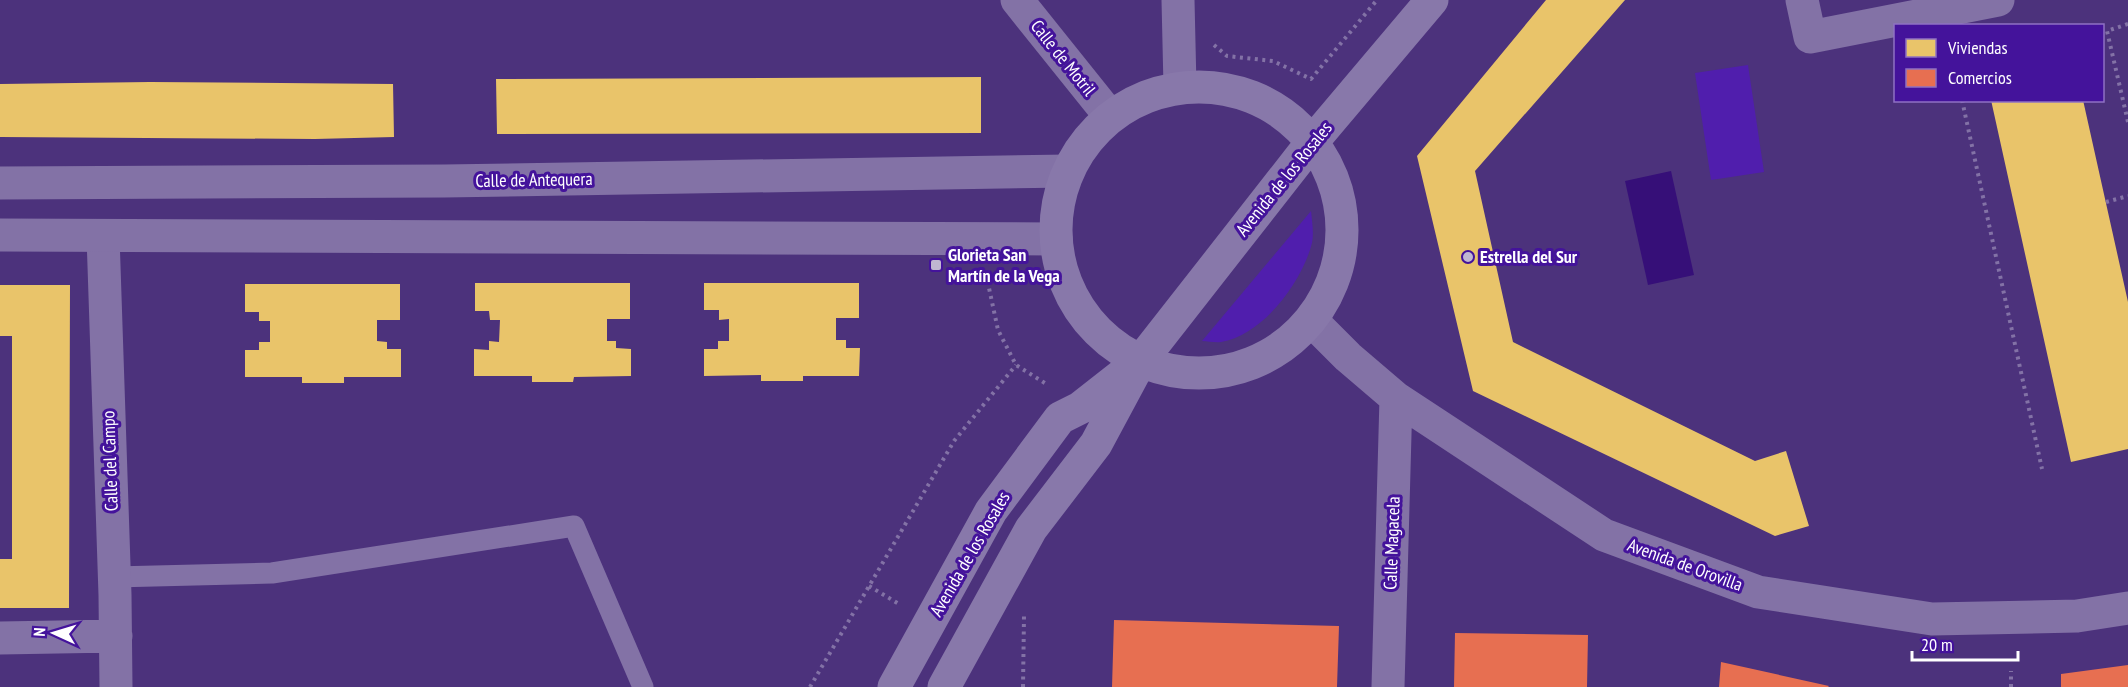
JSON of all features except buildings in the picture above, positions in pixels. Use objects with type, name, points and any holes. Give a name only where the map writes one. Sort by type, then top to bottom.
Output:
[{"type":"main road","name":"Avenida de los Rosales","points":[[944,687],[1031,529],[1095,444],[1140,362],[1313,141],[1432,0]]},
{"type":"main road","points":[[1180,87],[1230,89],[1276,108],[1313,141],[1336,184],[1344,232],[1335,279],[1312,321],[1276,352],[1232,371],[1186,374],[1140,362],[1107,341],[1080,312],[1063,277],[1056,239],[1058,204],[1068,171],[1086,141],[1110,116],[1143,97],[1180,87]]},
{"type":"main road","name":"Avenida de los Rosales","points":[[894,687],[991,512],[1060,418],[1080,408],[1140,362]]},
{"type":"street","name":"Calle de Motril","points":[[1017,0],[1110,116]]},
{"type":"street","points":[[1178,0],[1180,87]]},
{"type":"street","points":[[1802,0],[1810,37],[1998,0]]},
{"type":"street","name":"Calle de Antequera","points":[[0,183],[432,181],[1068,171]]},
{"type":"street","points":[[0,235],[1056,239]]},
{"type":"street","name":"Calle del Campo","points":[[103,236],[116,687]]},
{"type":"street","name":"Avenida de Orovilla","points":[[1312,321],[1348,357],[1396,398],[1604,535],[1758,592],[1932,619],[2077,616],[2128,608]]},
{"type":"street","name":"Calle Magacela","points":[[1388,687],[1396,398]]},
{"type":"street","points":[[0,638],[116,636]]},
{"type":"lane","points":[[114,577],[272,573],[574,526],[643,687]]},
{"type":"path","points":[[1213,34],[1213,45],[1227,56],[1273,61],[1311,79],[1377,0]]},
{"type":"path","points":[[2128,24],[2107,31],[2128,122]]},
{"type":"path","points":[[1962,102],[2042,469]]},
{"type":"path","points":[[2106,202],[2128,196]]},
{"type":"path","points":[[986,274],[998,330],[1016,365],[1054,388]]},
{"type":"path","points":[[810,687],[954,441],[1016,365]]},
{"type":"path","points":[[869,586],[905,608]]},
{"type":"path","points":[[1023,687],[1024,605]]},
{"type":"path","points":[[2011,671],[2011,687]]},
{"type":"shaded area","points":[[1748,65],[1764,172],[1711,180],[1695,73]]},
{"type":"shaded area","points":[[1671,171],[1694,275],[1648,285],[1625,181]]},
{"type":"shaded area","points":[[1311,211],[1312,243],[1307,258],[1290,290],[1266,318],[1252,329],[1237,337],[1219,342],[1202,341]]},
{"type":"place","name":"Estrella del Sur","points":[[1468,257]]},
{"type":"place","name":"Glorieta San Martín de la Vega","points":[[936,265]]}]
